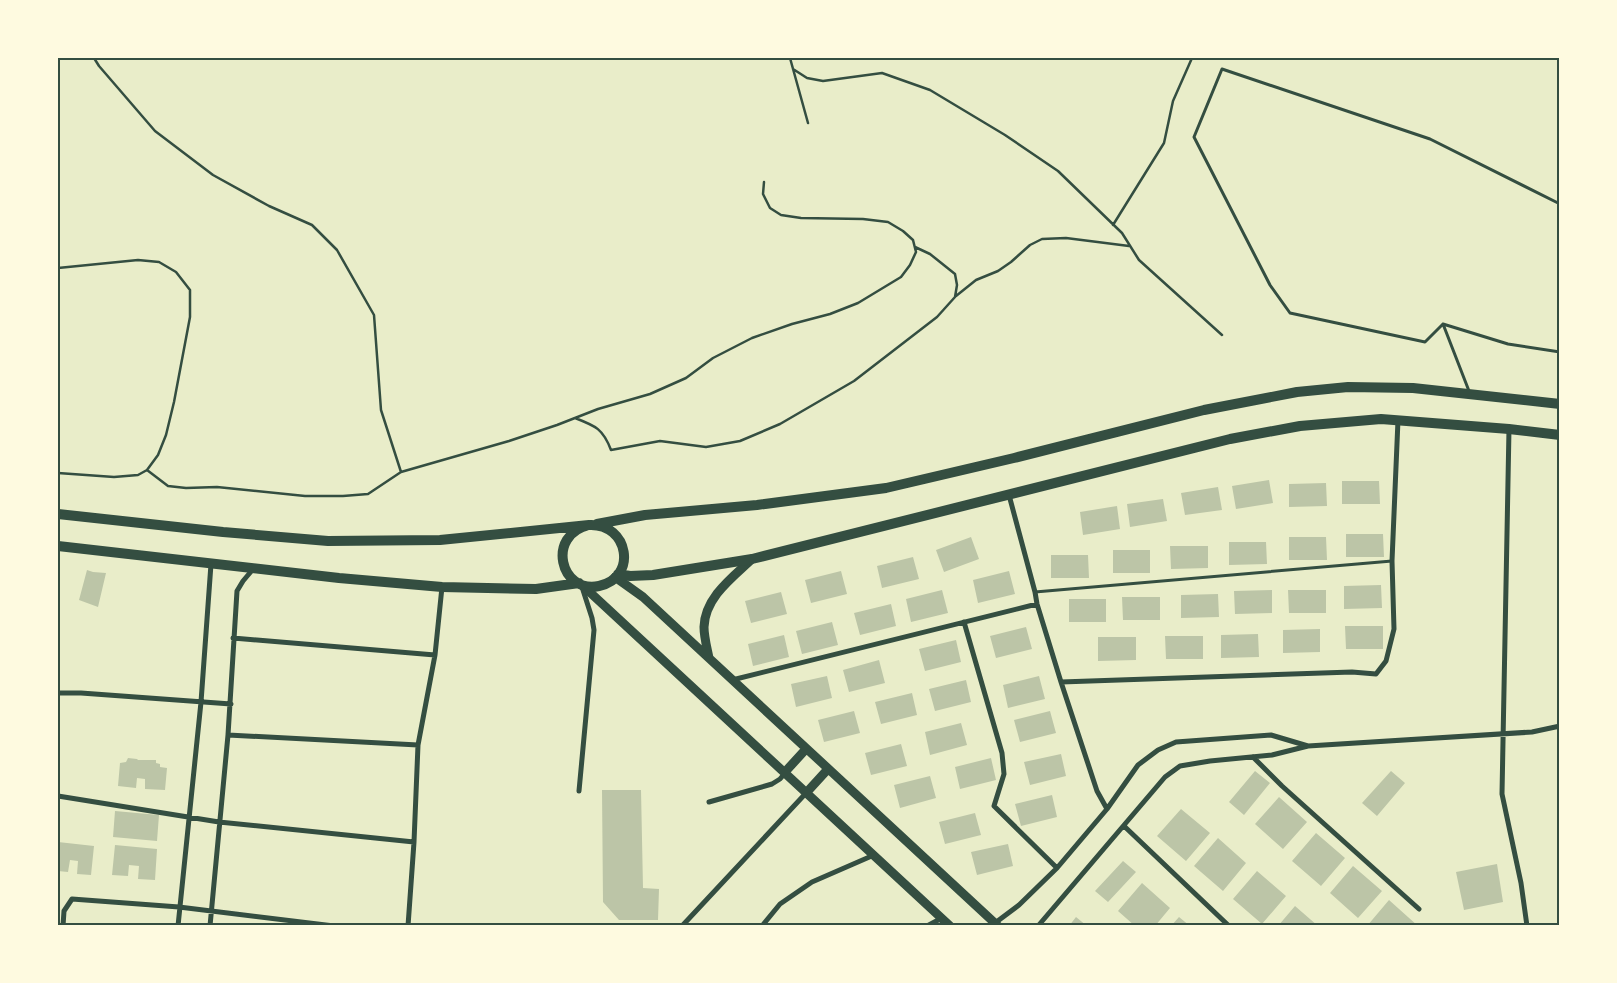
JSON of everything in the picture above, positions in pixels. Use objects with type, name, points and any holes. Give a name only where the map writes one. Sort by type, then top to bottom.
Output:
[{"type":"main road","points":[[58,514],[283,538],[346,541],[440,540],[593,524],[646,515],[757,505],[886,488],[1005,461],[1212,408],[1297,392],[1378,386],[1560,404]]},
{"type":"main road","points":[[617,575],[652,575],[752,559],[1090,474],[1271,431],[1332,422],[1398,420],[1560,435]]},
{"type":"main road","points":[[58,546],[339,578],[442,587],[528,589],[581,584],[593,587],[606,584],[617,575],[624,559],[622,543],[612,530],[593,524],[577,528],[568,536],[562,553],[566,571],[581,584],[807,792],[950,926]]},
{"type":"main road","points":[[709,658],[704,627],[709,606],[726,583],[752,559]]},
{"type":"main road","points":[[617,575],[997,924]]},
{"type":"main road","points":[[785,772],[806,749]]},
{"type":"main road","points":[[807,792],[828,768]]},
{"type":"street","points":[[1061,682],[1352,672],[1376,674],[1386,661],[1394,629],[1392,561],[1398,420]]},
{"type":"street","points":[[1509,429],[1502,794],[1521,883],[1527,926]]},
{"type":"street","points":[[1009,495],[1037,604],[1061,682],[1098,791],[1107,809]]},
{"type":"street","points":[[178,926],[201,702],[212,564]]},
{"type":"street","points":[[210,926],[228,735],[237,591],[254,567]]},
{"type":"street","points":[[579,791],[594,630],[590,608],[581,584]]},
{"type":"street","points":[[408,926],[418,746],[435,655],[442,587]]},
{"type":"street","points":[[732,680],[1037,604]]},
{"type":"street","points":[[964,622],[1002,753],[1004,774],[994,806],[1057,868]]},
{"type":"street","points":[[234,638],[435,655]]},
{"type":"street","points":[[58,693],[230,704]]},
{"type":"street","points":[[1038,926],[1165,777],[1180,766],[1272,755],[1308,746],[1532,732],[1560,726]]},
{"type":"street","points":[[228,735],[418,746]]},
{"type":"street","points":[[997,924],[1057,868],[1107,809],[1138,765],[1158,750],[1176,742],[1271,735],[1308,746]]},
{"type":"street","points":[[1253,757],[1282,786],[1419,909]]},
{"type":"street","points":[[709,802],[772,784],[780,779],[785,772]]},
{"type":"street","points":[[682,926],[807,792]]},
{"type":"street","points":[[58,796],[219,822],[414,842]]},
{"type":"street","points":[[1124,826],[1229,926]]},
{"type":"street","points":[[762,926],[780,904],[812,882],[874,855]]},
{"type":"street","points":[[63,926],[64,911],[72,900],[212,910],[334,926]]},
{"type":"street","points":[[927,926],[942,918]]},
{"type":"lane","points":[[1443,324],[1425,342],[1290,313],[1270,285],[1194,137],[1222,70],[1430,139],[1560,204]]},
{"type":"lane","points":[[1443,324],[1508,344],[1560,352]]},
{"type":"lane","points":[[1443,324],[1470,394]]},
{"type":"lane","points":[[1035,592],[1392,561]]},
{"type":"path","points":[[94,58],[155,130],[213,175],[269,206],[312,225],[338,250],[374,315],[381,410],[401,472]]},
{"type":"path","points":[[790,58],[808,123]]},
{"type":"path","points":[[1113,225],[1164,143],[1173,102],[1192,58]]},
{"type":"path","points":[[793,69],[807,78],[823,82],[882,74],[930,90],[1005,135],[1058,171],[1122,233],[1140,260],[1222,335]]},
{"type":"path","points":[[147,470],[168,486],[186,488],[216,487],[305,496],[368,494],[401,472],[509,441],[598,409],[650,394],[686,378],[713,358],[752,338],[792,324],[830,314],[858,303],[901,277],[910,265],[916,252],[913,240],[888,222],[863,219],[802,218],[781,215],[770,208],[763,194],[764,182]]},
{"type":"path","points":[[575,418],[601,430],[611,450],[660,441],[706,447],[740,442],[780,424],[854,381],[937,317],[955,297],[976,280],[998,271],[1012,262],[1030,245],[1042,239],[1066,238],[1130,246]]},
{"type":"path","points":[[914,247],[930,254],[956,274],[955,297]]},
{"type":"path","points":[[58,268],[138,260],[159,262],[176,272],[190,290],[190,317],[174,402],[166,435],[158,455],[147,470],[138,475],[114,477],[58,473]]},
{"type":"building","points":[[1269,480],[1273,503],[1236,509],[1232,486]]},
{"type":"building","points":[[1342,481],[1379,481],[1380,504],[1342,504]]},
{"type":"building","points":[[1326,483],[1327,506],[1289,507],[1289,484]]},
{"type":"building","points":[[1218,487],[1222,510],[1185,515],[1181,493]]},
{"type":"building","points":[[1163,499],[1167,521],[1130,527],[1127,504]]},
{"type":"building","points":[[1117,506],[1120,529],[1083,535],[1080,512]]},
{"type":"building","points":[[1346,534],[1383,534],[1384,557],[1346,557]]},
{"type":"building","points":[[971,537],[979,559],[944,572],[936,550]]},
{"type":"building","points":[[1289,537],[1326,537],[1327,560],[1289,560]]},
{"type":"building","points":[[1229,542],[1266,542],[1267,564],[1229,565]]},
{"type":"building","points":[[1170,546],[1208,546],[1208,568],[1171,569]]},
{"type":"building","points":[[1113,550],[1150,550],[1150,573],[1113,573]]},
{"type":"building","points":[[1051,555],[1088,555],[1089,578],[1051,578]]},
{"type":"building","points":[[913,557],[919,579],[882,588],[877,566]]},
{"type":"building","points":[[87,570],[106,573],[98,607],[79,600]]},
{"type":"building","points":[[841,571],[847,594],[811,603],[805,580]]},
{"type":"building","points":[[1009,571],[1015,594],[978,603],[973,580]]},
{"type":"building","points":[[1381,585],[1382,608],[1344,609],[1344,586]]},
{"type":"building","points":[[942,590],[948,613],[911,622],[906,599]]},
{"type":"building","points":[[1272,590],[1272,613],[1235,614],[1234,591]]},
{"type":"building","points":[[1288,590],[1326,590],[1326,613],[1289,613]]},
{"type":"building","points":[[781,592],[787,614],[751,623],[745,601]]},
{"type":"building","points":[[1218,594],[1219,617],[1181,618],[1181,595]]},
{"type":"building","points":[[1122,597],[1160,597],[1160,620],[1123,620]]},
{"type":"building","points":[[1069,599],[1106,599],[1106,622],[1069,622]]},
{"type":"building","points":[[891,604],[896,626],[860,635],[854,613]]},
{"type":"building","points":[[832,622],[838,645],[802,654],[796,631]]},
{"type":"building","points":[[1345,626],[1383,626],[1383,649],[1346,649]]},
{"type":"building","points":[[1026,627],[1032,649],[996,658],[990,636]]},
{"type":"building","points":[[1320,629],[1320,652],[1283,653],[1283,630]]},
{"type":"building","points":[[1258,634],[1259,657],[1221,658],[1221,635]]},
{"type":"building","points":[[784,635],[789,657],[753,666],[748,644]]},
{"type":"building","points":[[1165,636],[1203,636],[1203,659],[1166,659]]},
{"type":"building","points":[[1098,637],[1136,637],[1136,660],[1098,661]]},
{"type":"building","points":[[956,640],[961,662],[925,671],[919,649]]},
{"type":"building","points":[[879,660],[885,683],[849,692],[843,670]]},
{"type":"building","points":[[827,676],[832,698],[796,707],[791,684]]},
{"type":"building","points":[[1039,676],[1045,699],[1008,708],[1003,685]]},
{"type":"building","points":[[966,680],[971,702],[935,711],[929,689]]},
{"type":"building","points":[[912,693],[917,715],[881,724],[875,702]]},
{"type":"building","points":[[854,711],[860,733],[824,742],[818,720]]},
{"type":"building","points":[[1050,711],[1056,733],[1020,742],[1014,720]]},
{"type":"building","points":[[961,723],[967,745],[930,755],[925,732]]},
{"type":"building","points":[[901,744],[907,766],[871,775],[865,753]]},
{"type":"building","points":[[1061,754],[1066,776],[1030,785],[1024,762]]},
{"type":"building","points":[[128,758],[156,760],[160,767],[167,768],[165,790],[145,789],[145,779],[137,778],[136,788],[118,786],[120,763],[126,762]]},
{"type":"building","points":[[991,758],[996,780],[960,789],[955,767]]},
{"type":"building","points":[[1255,771],[1270,783],[1244,815],[1229,802]]},
{"type":"building","points":[[1391,771],[1405,783],[1377,816],[1362,803]]},
{"type":"building","points":[[930,776],[936,798],[900,808],[894,785]]},
{"type":"building","points":[[602,790],[641,790],[643,888],[659,889],[658,920],[619,920],[603,902]]},
{"type":"building","points":[[1052,795],[1057,817],[1021,826],[1015,804]]},
{"type":"building","points":[[1279,797],[1307,822],[1283,849],[1255,824]]},
{"type":"building","points":[[1181,809],[1210,833],[1186,861],[1157,836]]},
{"type":"building","points":[[115,811],[159,815],[157,841],[113,837]]},
{"type":"building","points":[[975,813],[981,835],[945,844],[939,822]]},
{"type":"building","points":[[1316,833],[1345,858],[1321,886],[1292,861]]},
{"type":"building","points":[[1218,838],[1246,863],[1223,891],[1194,866]]},
{"type":"building","points":[[58,842],[94,846],[91,875],[77,874],[78,861],[70,860],[68,872],[58,871]]},
{"type":"building","points":[[1008,844],[1013,866],[977,875],[971,852]]},
{"type":"building","points":[[115,845],[157,849],[155,880],[138,879],[139,866],[129,865],[128,876],[112,875]]},
{"type":"building","points":[[1123,861],[1136,872],[1108,902],[1095,891]]},
{"type":"building","points":[[1497,864],[1503,902],[1464,910],[1456,872]]},
{"type":"building","points":[[1353,866],[1382,891],[1358,918],[1330,893]]},
{"type":"building","points":[[1257,871],[1286,896],[1262,924],[1233,899]]},
{"type":"building","points":[[1142,883],[1170,908],[1155,926],[1135,926],[1118,911]]},
{"type":"building","points":[[1389,900],[1418,926],[1367,926]]},
{"type":"building","points":[[1295,906],[1318,926],[1278,926]]},
{"type":"building","points":[[1076,917],[1087,926],[1069,926]]},
{"type":"building","points":[[1179,917],[1190,926],[1171,926]]}]
